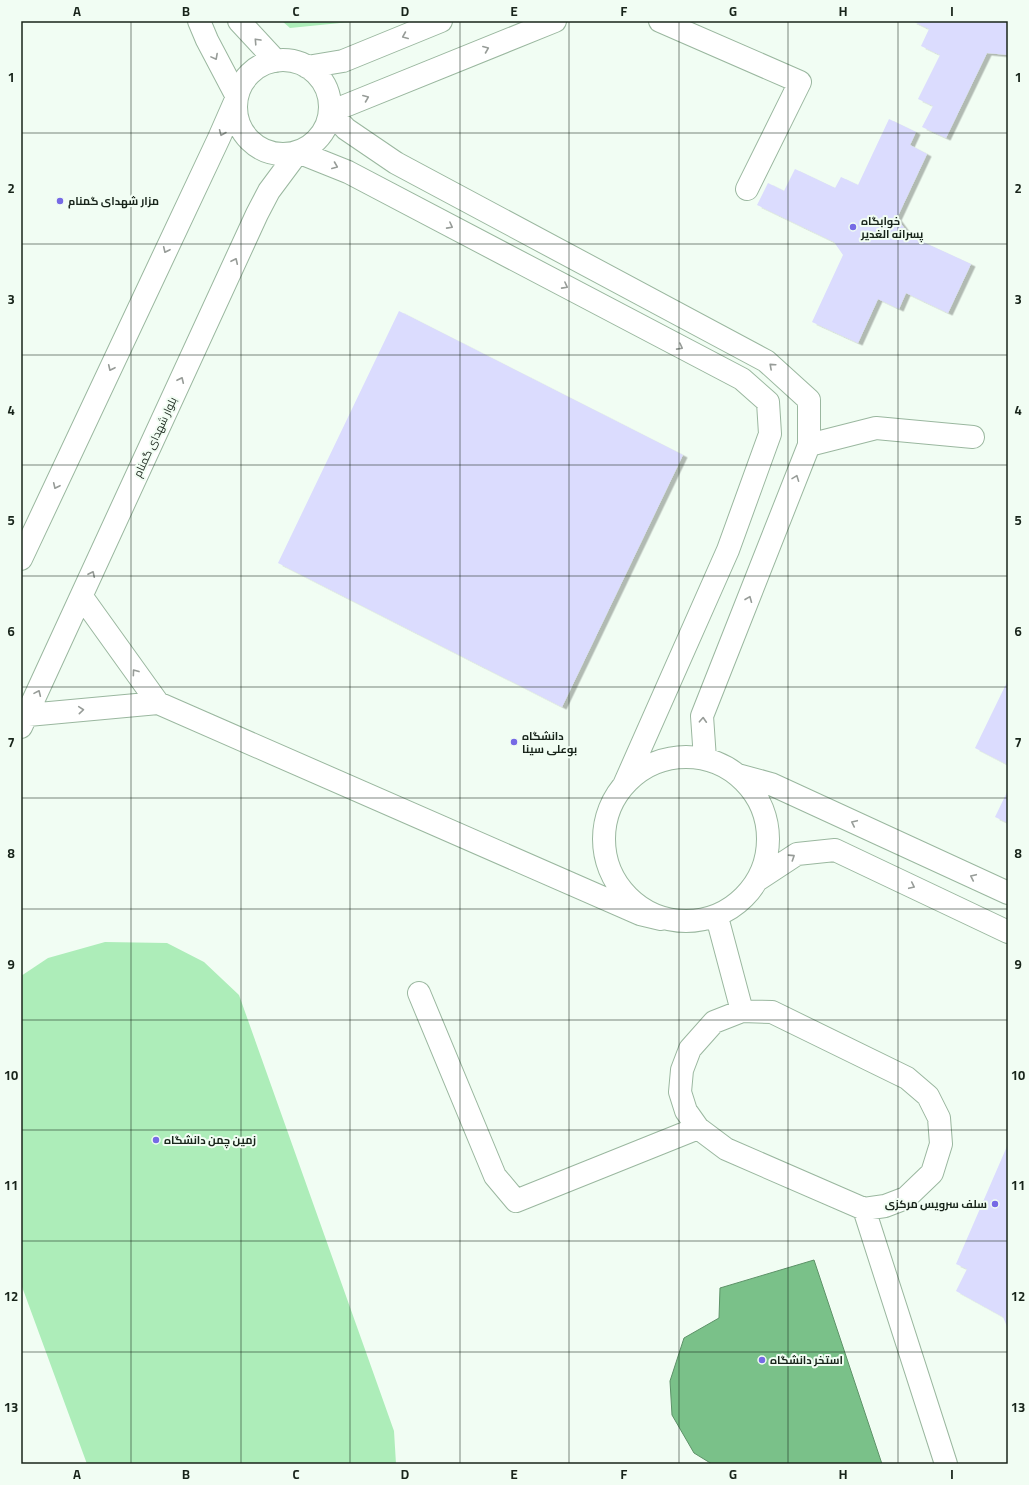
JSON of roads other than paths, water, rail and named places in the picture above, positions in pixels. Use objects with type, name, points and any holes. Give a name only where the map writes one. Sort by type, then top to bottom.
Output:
[{"type":"street","points":[[21,559],[219,138],[237,97],[242,84],[251,73],[263,65],[276,61],[292,61],[307,67],[317,75],[325,86],[329,99],[330,112],[326,125],[320,137],[310,146],[298,152],[284,154],[270,153],[257,147],[246,137],[239,125],[236,111],[237,97],[207,40],[200,21]]},
{"type":"street","points":[[238,21],[276,61]]},
{"type":"street","points":[[307,67],[343,61],[441,21]]},
{"type":"street","points":[[330,112],[555,21]]},
{"type":"street","points":[[660,21],[800,82],[747,189]]},
{"type":"street","points":[[330,112],[346,129],[396,164],[766,361],[809,400],[808,445],[702,716],[705,759]]},
{"type":"street","points":[[298,152],[348,172],[742,379],[768,402],[770,434],[728,550],[624,785],[609,809],[604,835],[607,862],[618,887],[637,907],[661,918]]},
{"type":"street","name":"بلوار شهدای گمنام","points":[[25,721],[257,214],[274,185],[298,152]]},
{"type":"street","points":[[808,445],[876,428],[973,437]]},
{"type":"street","points":[[82,597],[158,703],[640,914],[690,922],[717,917],[742,901],[760,879],[797,854],[835,850],[1008,932]]},
{"type":"street","points":[[25,721],[158,703]]},
{"type":"street","points":[[624,785],[641,771],[661,761],[683,757],[705,759],[723,765],[738,775],[758,796],[768,823],[768,852],[760,879]]},
{"type":"street","points":[[738,775],[771,784],[1008,893]]},
{"type":"street","points":[[717,917],[742,1011]]},
{"type":"street","points":[[419,993],[495,1176],[516,1201],[698,1128]]},
{"type":"street","points":[[742,1011],[772,1012],[907,1078],[928,1096],[939,1118],[941,1144],[932,1173],[906,1198],[885,1206],[864,1209],[726,1149],[698,1128],[686,1111],[680,1092],[682,1070],[690,1049],[714,1022],[742,1011]]},
{"type":"street","points":[[864,1209],[946,1464]]},
{"type":"place","name":"مزار شهدای گمنام","points":[[60,201]]},
{"type":"place","name":"خوابگاه پسرانه الغدیر","points":[[853,227]]},
{"type":"place","name":"دانشگاه بوعلی سینا","points":[[514,742]]},
{"type":"place","name":"زمین چمن دانشگاه","points":[[156,1140]]},
{"type":"place","name":"سلف سرویس مرکزی","points":[[995,1204]]},
{"type":"place","name":"استخر دانشگاه","points":[[762,1360]]}]
